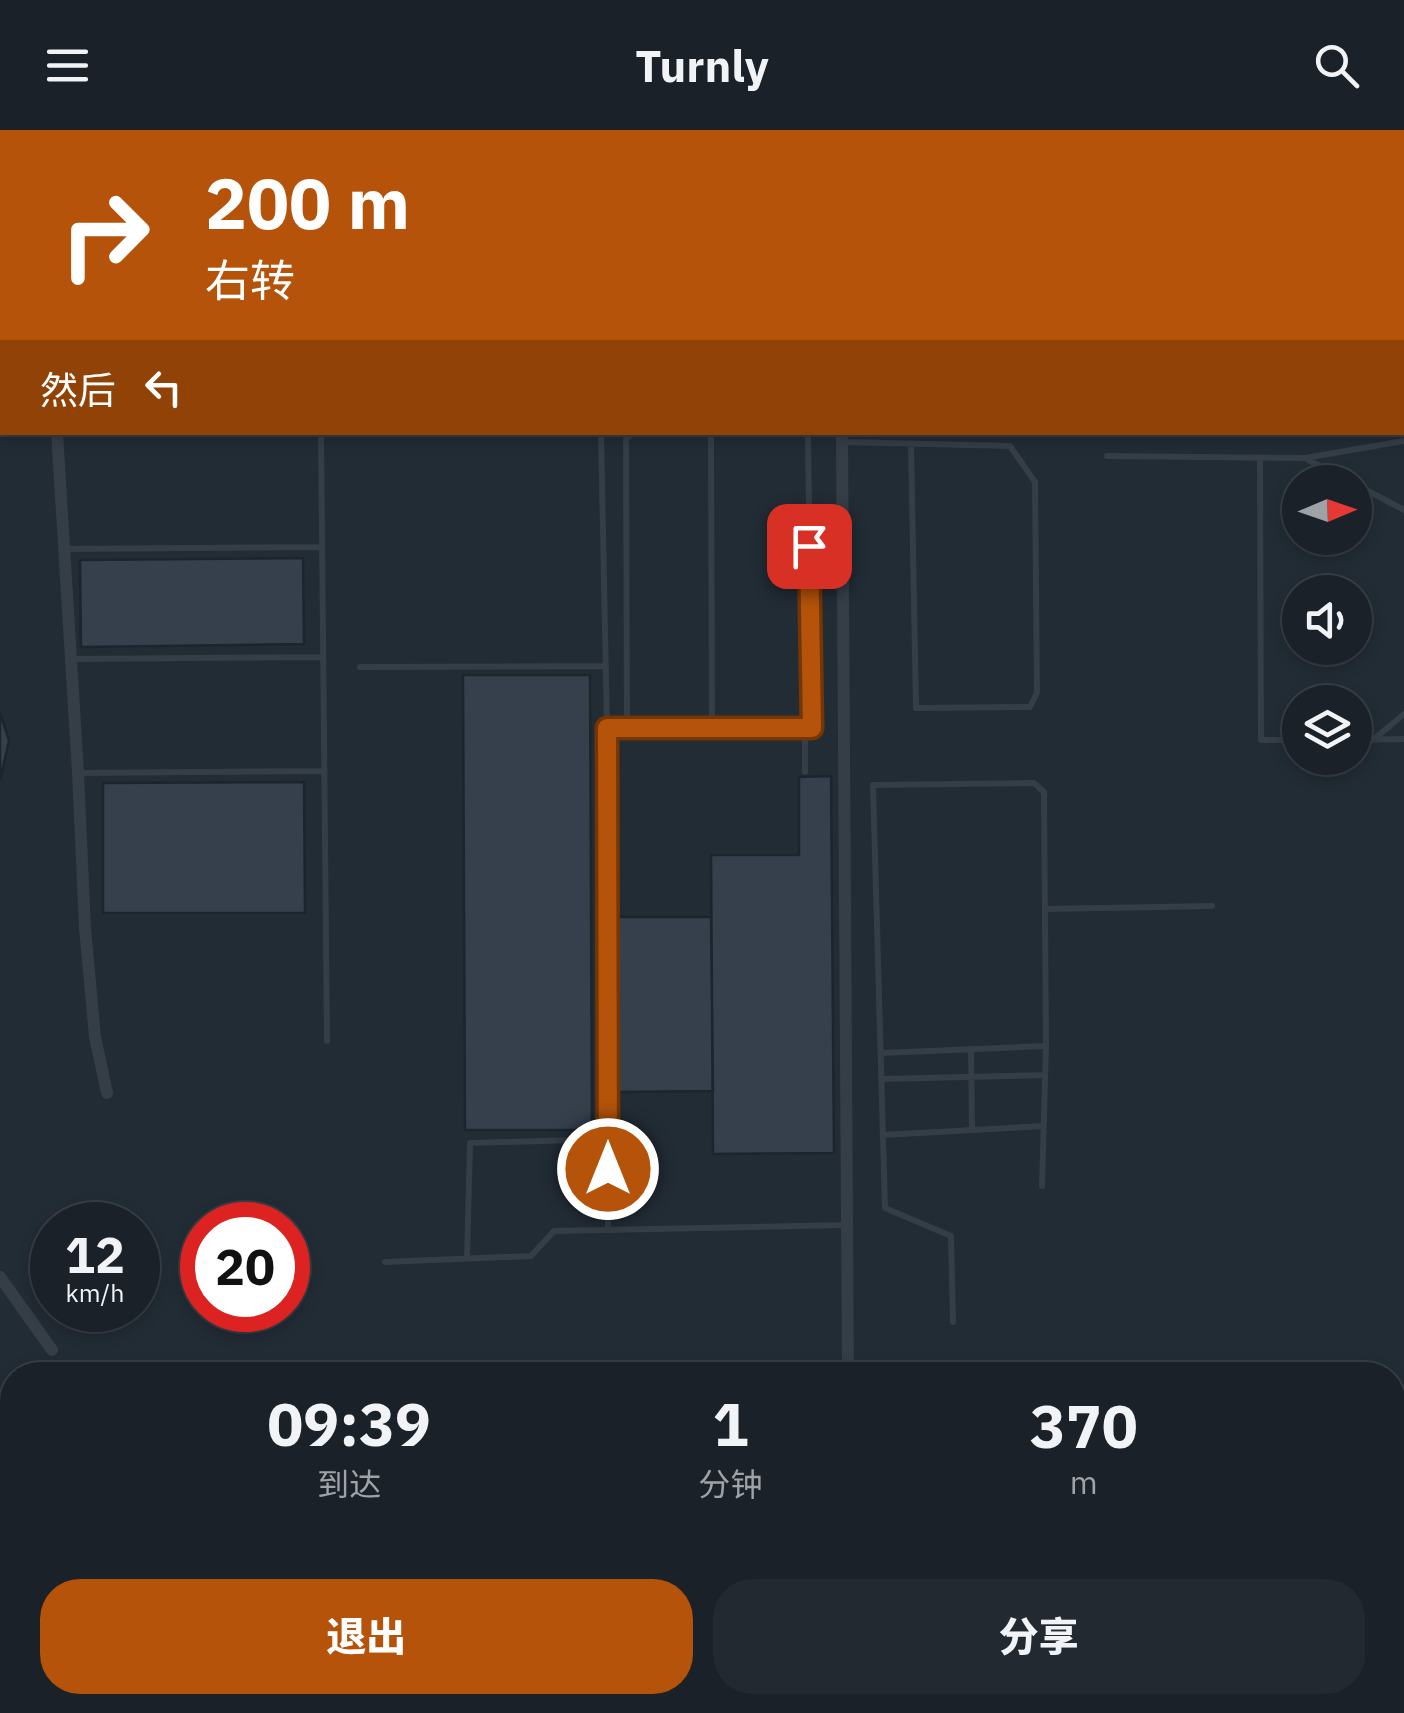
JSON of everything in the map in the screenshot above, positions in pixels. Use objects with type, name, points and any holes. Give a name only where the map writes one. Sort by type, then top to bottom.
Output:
[{"type":"street","points":[[57,435],[86,928],[95,1037],[108,1092]]},
{"type":"street","points":[[842,438],[848,1362]]},
{"type":"street","points":[[0,1277],[52,1350]]},
{"type":"lane","points":[[321,435],[326,1041]]},
{"type":"lane","points":[[601,435],[607,728],[608,1230]]},
{"type":"lane","points":[[627,728],[626,439],[631,435]]},
{"type":"lane","points":[[711,435],[712,728]]},
{"type":"lane","points":[[607,728],[812,728],[806,435]]},
{"type":"lane","points":[[842,438],[1010,446],[1035,482],[1037,693],[1030,707],[916,708],[911,444]]},
{"type":"lane","points":[[1107,456],[1305,458],[1404,442]]},
{"type":"lane","points":[[1260,458],[1261,740],[1282,740]]},
{"type":"lane","points":[[1305,458],[1318,465]]},
{"type":"lane","points":[[1372,493],[1404,510]]},
{"type":"lane","points":[[64,550],[322,547]]},
{"type":"lane","points":[[71,660],[323,657]]},
{"type":"lane","points":[[360,667],[604,666]]},
{"type":"lane","points":[[1372,740],[1404,714]]},
{"type":"lane","points":[[804,728],[804,772]]},
{"type":"lane","points":[[1372,740],[1404,738]]},
{"type":"lane","points":[[78,774],[324,771]]},
{"type":"lane","points":[[953,1322],[951,1236],[885,1208],[873,785],[1034,782],[1044,792],[1046,1046],[1042,1186]]},
{"type":"lane","points":[[1045,909],[1212,906]]},
{"type":"lane","points":[[881,1053],[1046,1046]]},
{"type":"lane","points":[[970,1049],[972,1130]]},
{"type":"lane","points":[[882,1080],[1045,1075]]},
{"type":"lane","points":[[883,1135],[1044,1126]]},
{"type":"lane","points":[[468,1258],[470,1143],[608,1139]]},
{"type":"lane","points":[[385,1262],[531,1256],[554,1231],[848,1225]]},
{"type":"building","points":[[303,558],[304,644],[81,647],[80,560]]},
{"type":"building","points":[[463,675],[590,675],[592,1130],[465,1130]]},
{"type":"building","points":[[0,712],[9,741],[0,780]]},
{"type":"building","points":[[831,776],[834,1153],[713,1154],[711,855],[799,855],[799,777]]},
{"type":"building","points":[[304,782],[305,913],[103,913],[103,783]]},
{"type":"building","points":[[616,917],[711,917],[713,1091],[617,1092]]},
{"type":"route","points":[[608,1169],[607,728],[812,728],[809,546]]}]
